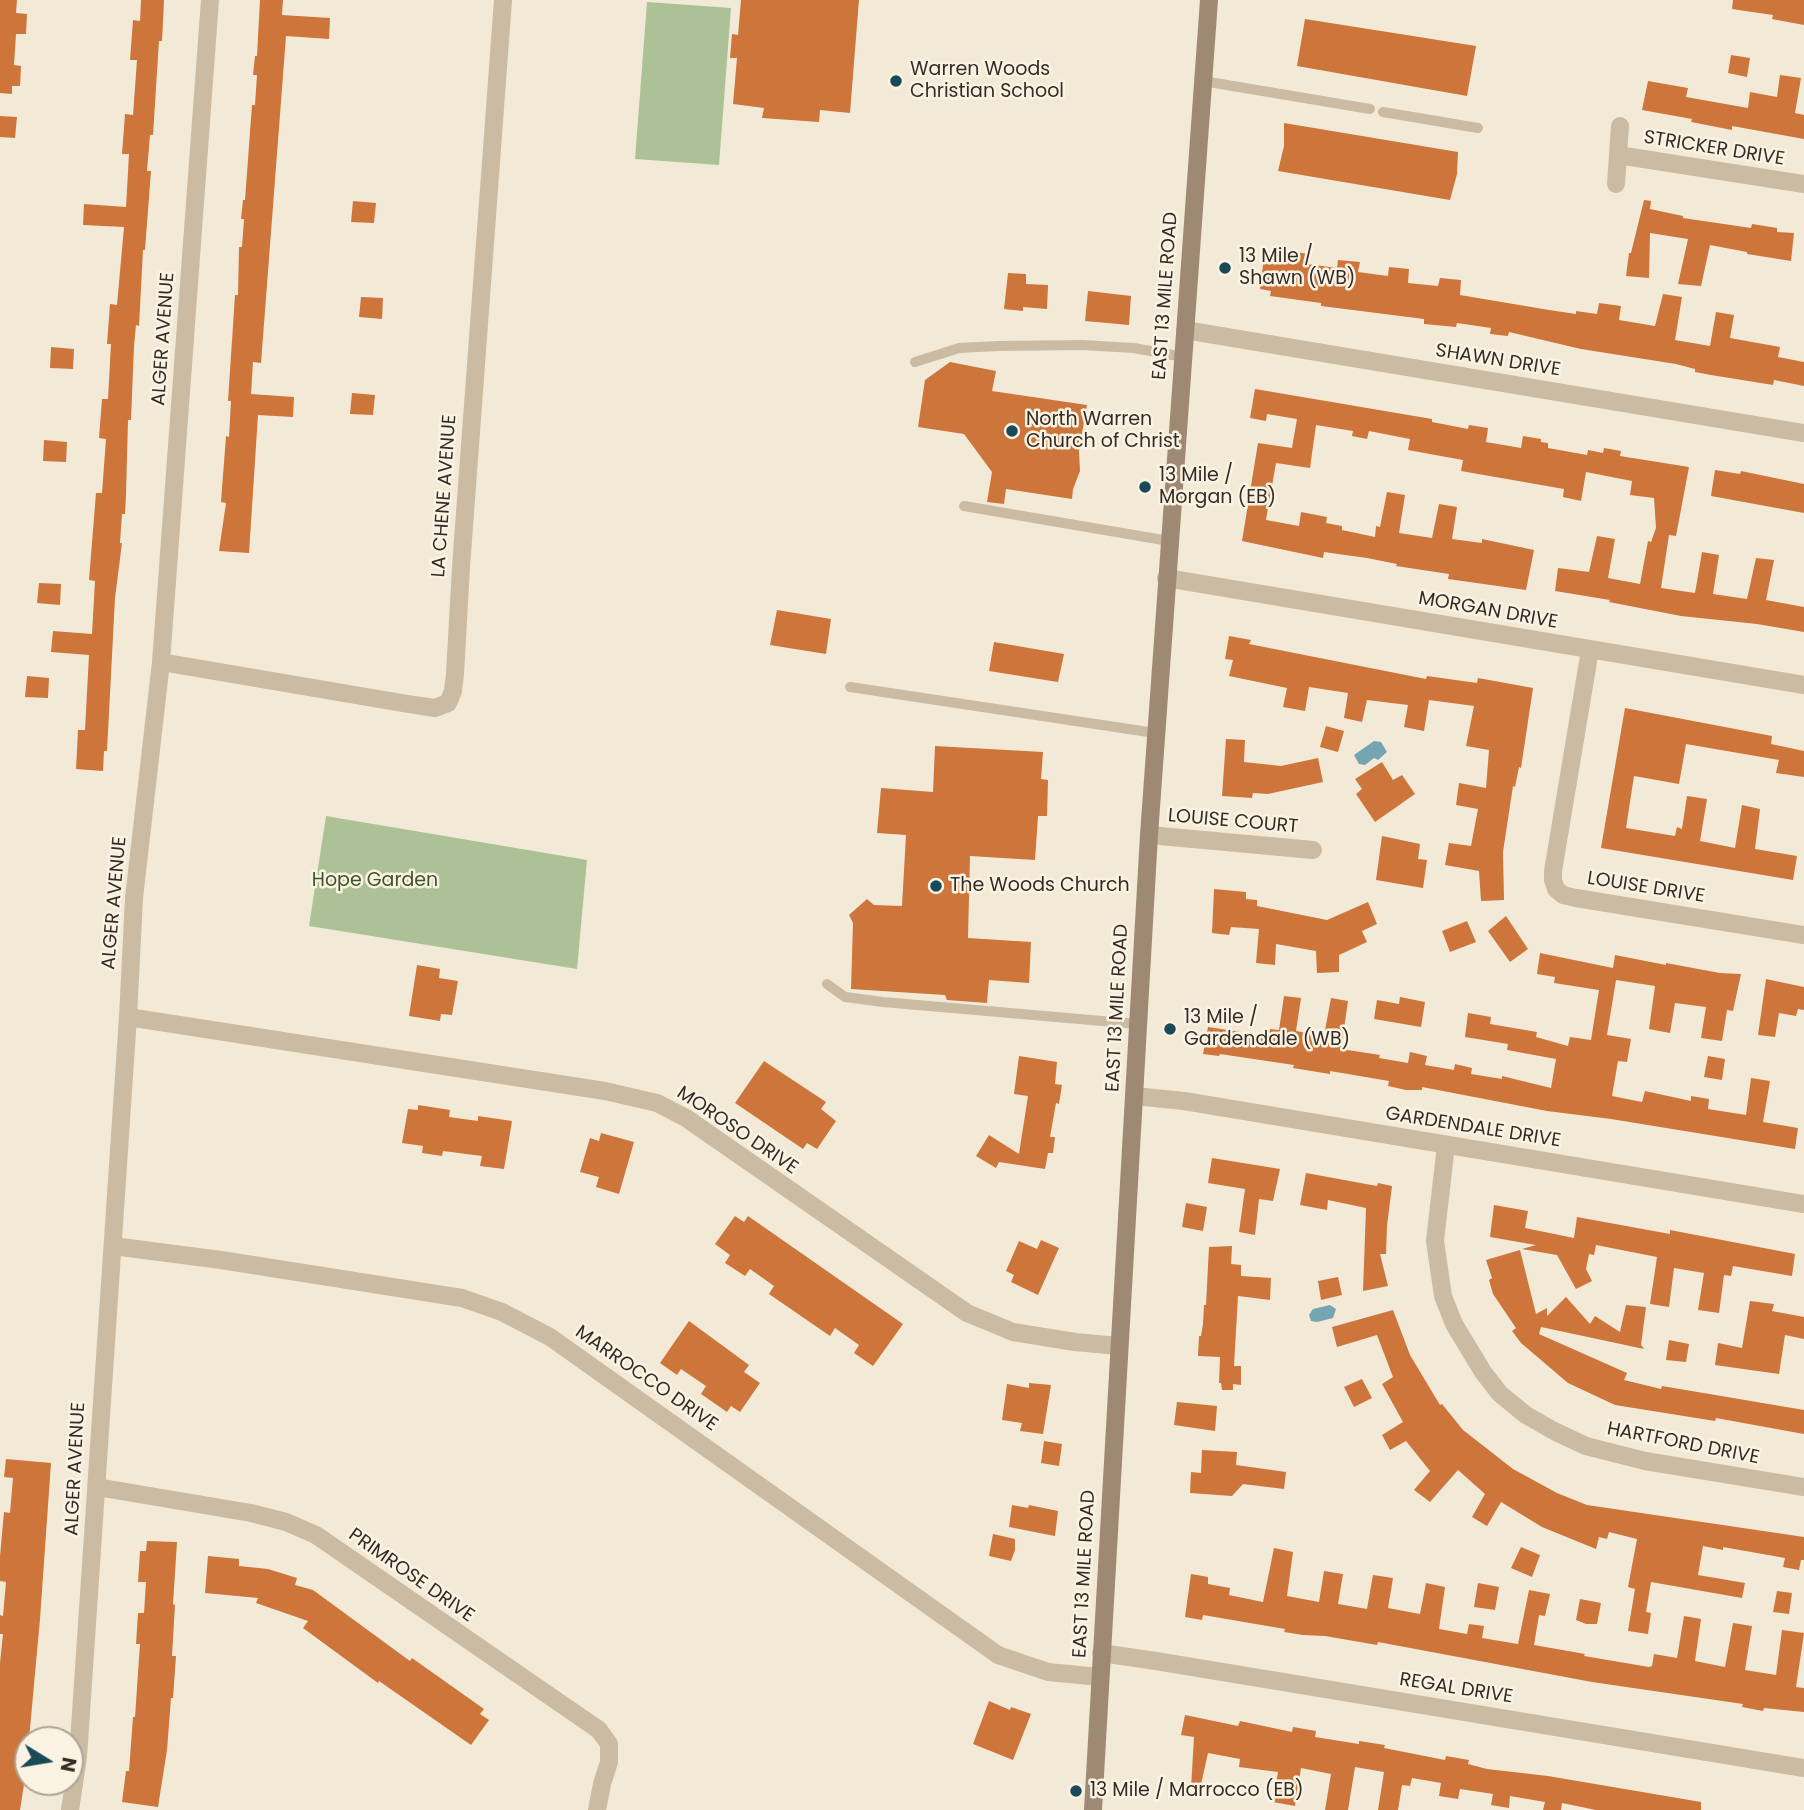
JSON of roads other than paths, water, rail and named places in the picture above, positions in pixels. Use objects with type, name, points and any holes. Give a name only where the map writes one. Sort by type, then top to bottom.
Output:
[{"type":"main road","name":"EAST 13 MILE ROAD","points":[[1093,1810],[1155,733],[1209,0]]},
{"type":"street","name":"ALGER AVENUE","points":[[70,1810],[78,1757],[97,1487],[134,898],[161,662],[209,0]]},
{"type":"street","name":"LA CHENE AVENUE","points":[[161,662],[435,708],[447,703],[453,691],[455,674],[503,0]]},
{"type":"street","points":[[1616,184],[1620,127]]},
{"type":"street","name":"STRICKER DRIVE","points":[[1618,155],[1804,184]]},
{"type":"street","name":"SHAWN DRIVE","points":[[1185,330],[1804,433]]},
{"type":"street","name":"MORGAN DRIVE","points":[[1166,578],[1804,685]]},
{"type":"street","name":"LOUISE DRIVE","points":[[1590,650],[1553,871],[1556,889],[1563,895],[1576,898],[1804,935]]},
{"type":"street","name":"LOUISE COURT","points":[[1149,835],[1313,850]]},
{"type":"street","name":"MOROSO DRIVE","points":[[128,1017],[605,1091],[657,1103],[686,1118],[967,1313],[1013,1332],[1119,1346]]},
{"type":"street","name":"GARDENDALE DRIVE","points":[[1134,1096],[1184,1101],[1804,1204]]},
{"type":"street","name":"HARTFORD DRIVE","points":[[1446,1144],[1435,1241],[1443,1296],[1454,1324],[1482,1372],[1500,1394],[1526,1415],[1586,1446],[1645,1461],[1804,1488]]},
{"type":"street","name":"MARROCCO DRIVE","points":[[113,1246],[462,1298],[502,1312],[551,1337],[998,1655],[1048,1672],[1100,1677]]},
{"type":"street","name":"PRIMROSE DRIVE","points":[[97,1487],[251,1513],[286,1522],[316,1535],[599,1730],[609,1744],[609,1762],[597,1810]]},
{"type":"street","name":"REGAL DRIVE","points":[[1101,1654],[1804,1768]]},
{"type":"lane","points":[[1203,81],[1370,109]]},
{"type":"lane","points":[[1383,112],[1478,128]]},
{"type":"lane","points":[[915,362],[959,348],[998,346],[1134,348],[1183,357]]},
{"type":"lane","points":[[964,506],[1065,521],[1169,541]]},
{"type":"lane","points":[[850,687],[1155,733]]},
{"type":"lane","points":[[827,984],[845,997],[883,1002],[1137,1024]]},
{"type":"water","points":[[1374,741],[1381,742],[1387,752],[1378,760],[1374,758],[1365,765],[1359,764],[1354,755]]},
{"type":"water","points":[[1330,1305],[1336,1309],[1333,1318],[1311,1321],[1309,1315],[1313,1309]]},
{"type":"place","name":"Warren Woods Christian School","points":[[896,81]]},
{"type":"place","name":"13 Mile / Shawn (WB)","points":[[1225,268]]},
{"type":"place","name":"North Warren Church of Christ","points":[[1012,431]]},
{"type":"place","name":"13 Mile / Morgan (EB)","points":[[1145,487]]},
{"type":"place","name":"The Woods Church","points":[[936,886]]},
{"type":"place","name":"13 Mile / Gardendale (WB)","points":[[1170,1029]]},
{"type":"place","name":"13 Mile / Marrocco (EB)","points":[[1076,1791]]},
{"type":"park label","name":"Hope Garden","points":[[375,881]]}]
